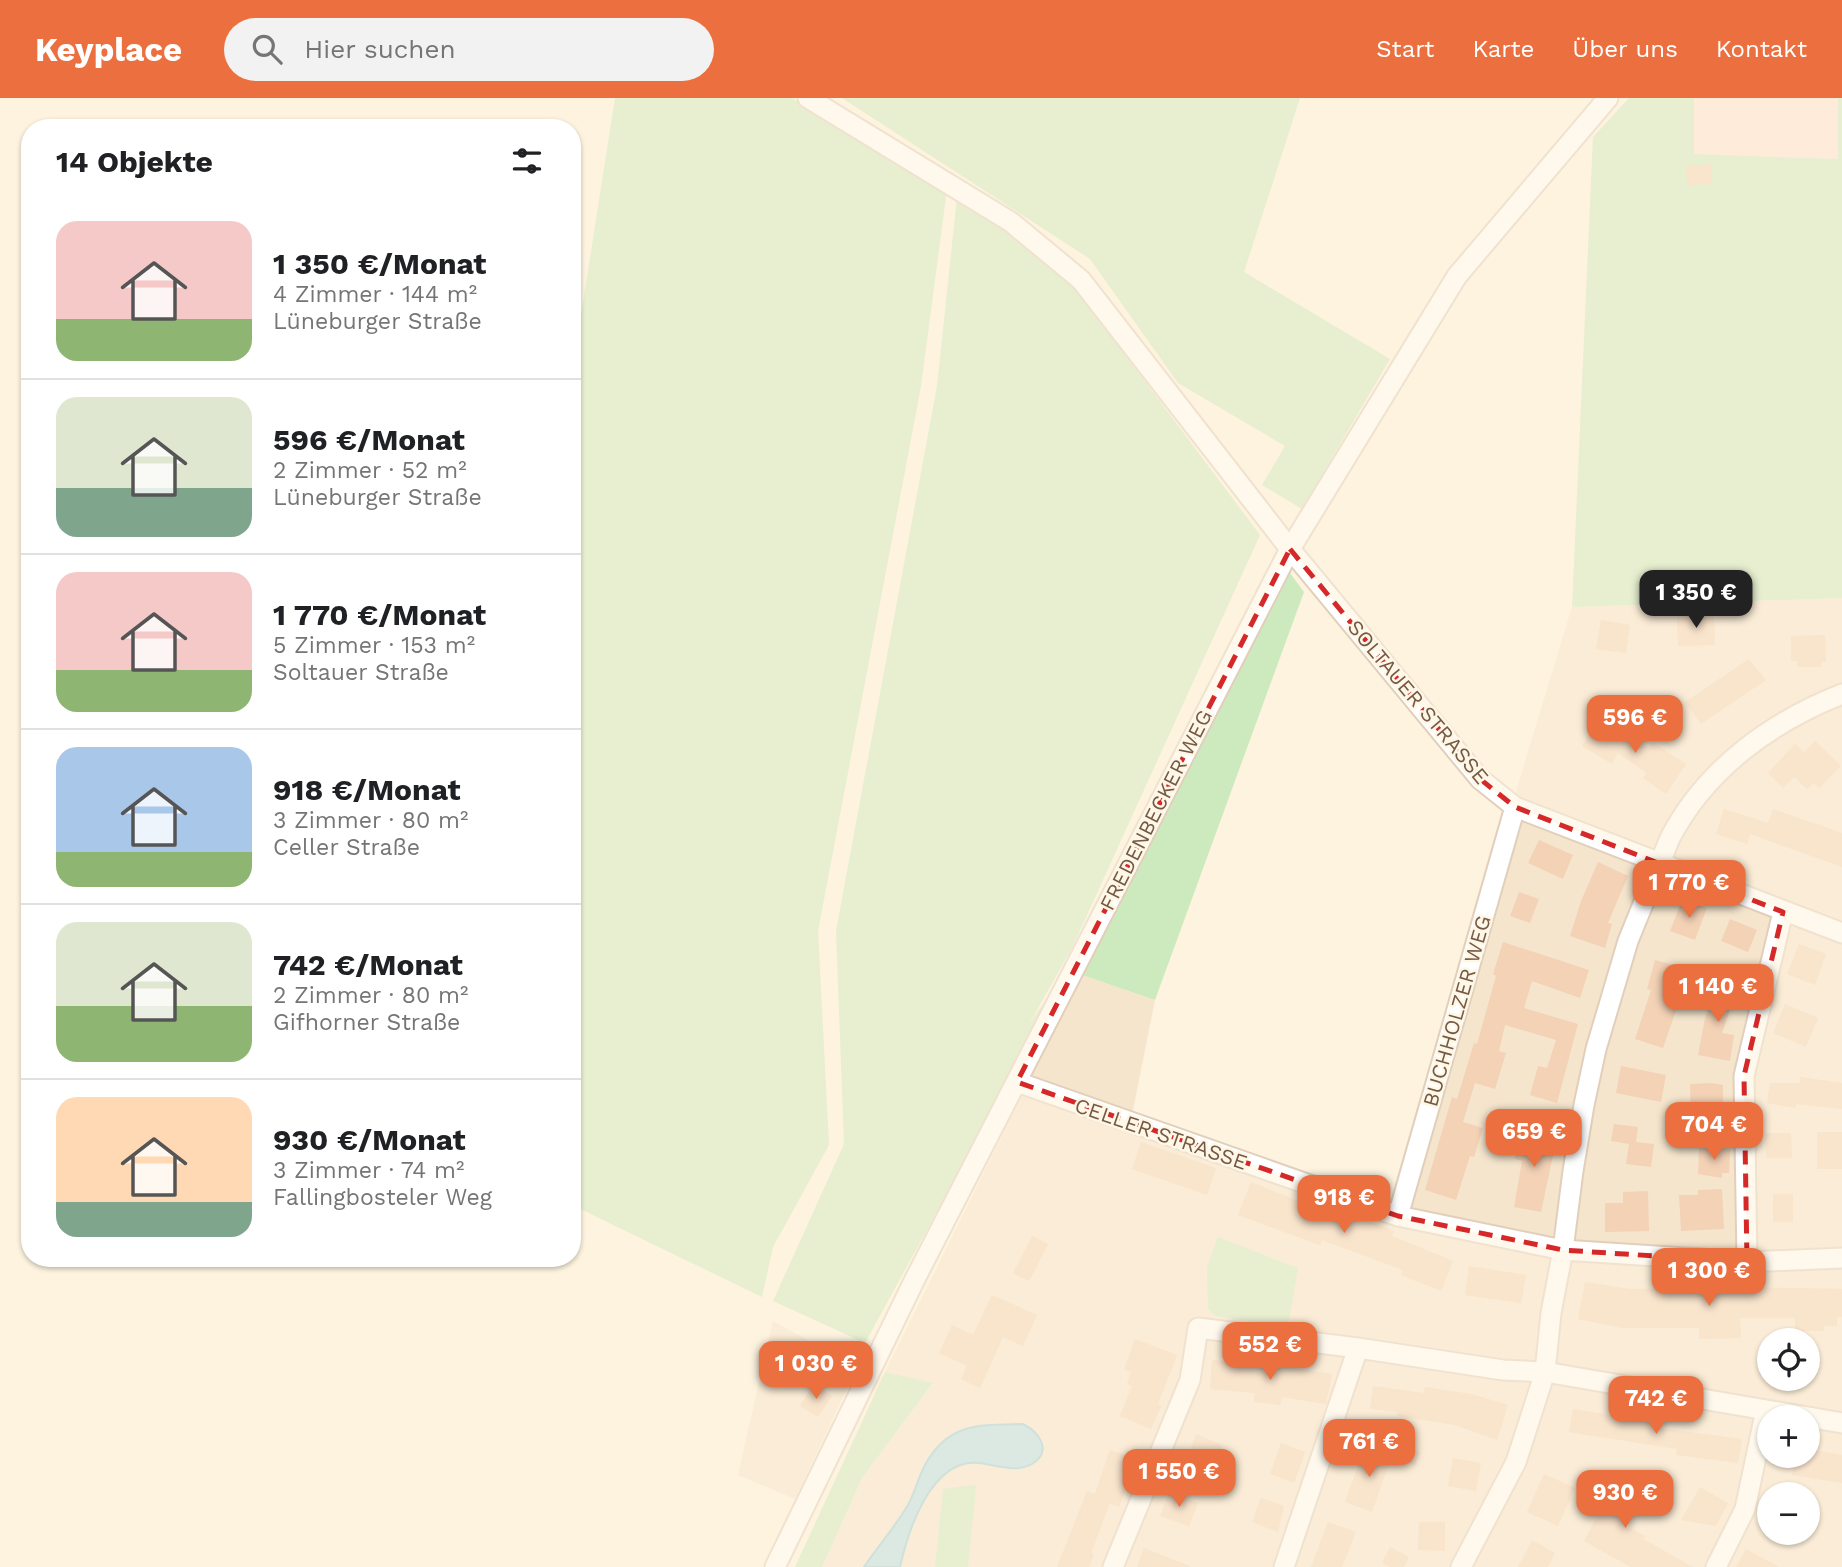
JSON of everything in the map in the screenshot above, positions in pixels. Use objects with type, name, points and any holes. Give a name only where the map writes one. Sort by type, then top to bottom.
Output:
[{"type":"street","name":"SOLTAUER STRASSE","points":[[808,98],[1011,222],[1081,280],[1290,549],[1479,779],[1516,807],[1842,933]]},
{"type":"street","name":"FREDENBECKER WEG","points":[[775,1567],[909,1292],[1290,549],[1457,276],[1608,98]]},
{"type":"street","points":[[1461,1567],[1516,1462],[1545,1372],[1551,1313],[1584,1105],[1596,1049],[1624,953],[1660,862],[1678,824],[1722,769],[1776,726],[1842,694]]},
{"type":"street","name":"BUCHHOLZER WEG","points":[[1398,1216],[1516,807]]},
{"type":"street","points":[[1747,1262],[1744,1076],[1783,912]]},
{"type":"street","name":"CELLER STRASSE","points":[[1017,1082],[1398,1216],[1563,1250],[1747,1262],[1842,1258]]},
{"type":"street","points":[[1114,1567],[1189,1380],[1198,1328],[1503,1370],[1545,1372],[1757,1408]]},
{"type":"street","points":[[1284,1567],[1358,1348]]},
{"type":"street","points":[[1820,1419],[1842,1423]]},
{"type":"street","points":[[1716,1567],[1745,1510],[1757,1453]]},
{"type":"highlighted area","points":[[1290,549],[1480,779],[1515,807],[1783,912],[1744,1076],[1747,1262],[1563,1250],[1398,1216],[1017,1082]]},
{"type":"shaded area","points":[[1694,98],[1838,98],[1839,159],[1694,154]]},
{"type":"shaded area","points":[[1842,598],[1842,1567],[822,1567],[862,1478],[933,1384],[885,1372],[1082,975],[1155,1000],[1132,1115],[1391,1204],[1572,607]]},
{"type":"shaded area","points":[[773,1321],[857,1367],[795,1499],[738,1475]]},
{"type":"green space","points":[[615,98],[792,98],[947,189],[921,386],[818,931],[829,1145],[773,1247],[762,1297],[581,1209],[581,315]]},
{"type":"green space","points":[[842,98],[1300,98],[1244,272],[1390,359],[1302,509],[1262,485],[1285,446],[1178,383],[1090,259]]},
{"type":"green space","points":[[1629,98],[1694,98],[1694,154],[1838,159],[1838,98],[1842,98],[1842,598],[1572,607],[1593,137]]},
{"type":"green space","points":[[957,197],[1027,244],[1078,292],[1260,535],[1072,948],[1029,1024],[1077,955],[865,1343],[773,1301],[844,1144],[836,931],[937,386]]},
{"type":"green space","points":[[1290,573],[1304,592],[1155,1000],[1082,975]]},
{"type":"green space","points":[[1218,1237],[1298,1268],[1288,1327],[1216,1316],[1208,1309],[1207,1267]]},
{"type":"green space","points":[[885,1372],[933,1383],[862,1478],[822,1567],[795,1567]]},
{"type":"green space","points":[[976,1485],[968,1567],[935,1567],[943,1489]]},
{"type":"water","points":[[1023,1424],[1034,1432],[1041,1442],[1043,1448],[1038,1459],[1026,1467],[1006,1468],[979,1463],[962,1465],[948,1472],[935,1484],[916,1517],[900,1567],[864,1567],[903,1513],[925,1465],[944,1441],[955,1433],[979,1426]]},
{"type":"building","points":[[1711,164],[1712,184],[1687,185],[1686,166]]},
{"type":"building","points":[[1714,614],[1715,645],[1678,646],[1677,616]]},
{"type":"building","points":[[1601,620],[1630,625],[1626,653],[1596,649]]},
{"type":"building","points":[[1825,635],[1826,662],[1821,662],[1821,667],[1797,667],[1797,661],[1791,661],[1791,636]]},
{"type":"building","points":[[1749,659],[1766,680],[1701,724],[1685,702]]},
{"type":"building","points":[[1599,718],[1649,748],[1652,742],[1686,764],[1666,794],[1643,778],[1647,773],[1618,753],[1612,764],[1582,746]]},
{"type":"building","points":[[1815,741],[1841,766],[1819,788],[1814,783],[1807,789],[1794,777],[1783,788],[1768,773],[1795,744],[1804,752]]},
{"type":"building","points":[[1724,809],[1768,823],[1773,809],[1842,833],[1842,867],[1750,834],[1747,844],[1716,834]]},
{"type":"building","points":[[1539,840],[1573,855],[1563,879],[1528,863]]},
{"type":"building","points":[[1598,862],[1628,876],[1608,923],[1612,924],[1605,948],[1570,936]]},
{"type":"building","points":[[1519,892],[1539,899],[1530,923],[1510,916]]},
{"type":"building","points":[[1682,900],[1707,908],[1695,940],[1670,931]]},
{"type":"building","points":[[1730,919],[1757,930],[1748,952],[1721,941]]},
{"type":"building","points":[[1503,942],[1589,970],[1580,998],[1532,981],[1524,1008],[1578,1024],[1557,1103],[1530,1095],[1538,1066],[1547,1068],[1556,1040],[1505,1025],[1499,1051],[1506,1053],[1495,1089],[1475,1083],[1463,1122],[1483,1128],[1474,1157],[1470,1156],[1456,1200],[1425,1190],[1452,1097],[1457,1099],[1474,1043],[1477,1044]]},
{"type":"building","points":[[1799,944],[1826,954],[1815,985],[1787,974]]},
{"type":"building","points":[[1655,960],[1685,968],[1674,997],[1680,999],[1663,1048],[1635,1039],[1651,990],[1647,989]]},
{"type":"building","points":[[1718,981],[1738,987],[1722,1033],[1734,1035],[1730,1061],[1698,1055],[1705,1018]]},
{"type":"building","points":[[1785,1004],[1818,1018],[1806,1047],[1773,1033]]},
{"type":"building","points":[[1621,1066],[1666,1075],[1661,1102],[1616,1093]]},
{"type":"building","points":[[1800,1077],[1842,1083],[1842,1109],[1796,1104],[1796,1108],[1767,1103],[1770,1083],[1800,1083]]},
{"type":"building","points":[[1690,1084],[1723,1085],[1723,1118],[1691,1118]]},
{"type":"building","points":[[1614,1124],[1638,1127],[1636,1142],[1654,1144],[1651,1167],[1626,1164],[1629,1144],[1611,1141]]},
{"type":"building","points":[[1522,1129],[1557,1137],[1541,1212],[1514,1207],[1522,1161],[1515,1159]]},
{"type":"building","points":[[1817,1132],[1842,1132],[1842,1169],[1817,1169]]},
{"type":"building","points":[[1765,1133],[1791,1133],[1792,1158],[1766,1158]]},
{"type":"building","points":[[1141,1142],[1216,1168],[1207,1195],[1132,1169]]},
{"type":"building","points":[[1699,1148],[1730,1149],[1729,1173],[1722,1173],[1722,1178],[1698,1174]]},
{"type":"building","points":[[1251,1182],[1353,1223],[1355,1216],[1394,1231],[1392,1236],[1453,1261],[1441,1291],[1401,1275],[1403,1270],[1322,1240],[1320,1245],[1238,1215]]},
{"type":"building","points":[[1722,1189],[1724,1229],[1681,1231],[1679,1195],[1698,1195],[1698,1190]]},
{"type":"building","points":[[1648,1191],[1649,1231],[1605,1232],[1605,1203],[1623,1203],[1623,1192]]},
{"type":"building","points":[[1773,1194],[1793,1194],[1793,1222],[1773,1222]]},
{"type":"building","points":[[1032,1236],[1048,1244],[1029,1281],[1013,1273]]},
{"type":"building","points":[[1469,1266],[1526,1275],[1521,1303],[1465,1295]]},
{"type":"building","points":[[1585,1282],[1629,1289],[1740,1285],[1842,1289],[1842,1317],[1837,1317],[1837,1326],[1824,1326],[1824,1331],[1820,1331],[1820,1328],[1795,1328],[1795,1318],[1740,1318],[1741,1338],[1699,1339],[1699,1328],[1622,1328],[1578,1319]]},
{"type":"building","points":[[992,1295],[1037,1315],[1023,1346],[1003,1337],[980,1388],[961,1379],[967,1366],[939,1353],[952,1325],[973,1335]]},
{"type":"building","points":[[1135,1339],[1177,1355],[1151,1429],[1120,1416],[1132,1386],[1127,1384],[1131,1372],[1124,1369]]},
{"type":"building","points":[[1212,1360],[1259,1363],[1332,1374],[1326,1404],[1282,1397],[1280,1405],[1254,1402],[1255,1393],[1210,1389]]},
{"type":"building","points":[[814,1384],[832,1396],[818,1417],[800,1406]]},
{"type":"building","points":[[1373,1386],[1424,1393],[1425,1387],[1471,1394],[1508,1405],[1497,1440],[1455,1425],[1370,1409]]},
{"type":"building","points":[[1573,1409],[1659,1423],[1658,1428],[1742,1439],[1738,1463],[1676,1455],[1677,1449],[1569,1432]]},
{"type":"building","points":[[1196,1434],[1222,1445],[1210,1476],[1184,1466]]},
{"type":"building","points":[[1281,1443],[1305,1452],[1294,1483],[1270,1474]]},
{"type":"building","points":[[1401,1444],[1420,1452],[1415,1466],[1395,1458]]},
{"type":"building","points":[[1365,1446],[1392,1456],[1372,1512],[1345,1502]]},
{"type":"building","points":[[1110,1450],[1138,1459],[1131,1481],[1129,1480],[1119,1507],[1110,1503],[1091,1553],[1094,1554],[1089,1567],[1057,1567],[1087,1491],[1095,1494]]},
{"type":"building","points":[[1820,1451],[1842,1455],[1842,1483],[1792,1475],[1793,1468],[1820,1468]]},
{"type":"building","points":[[1453,1458],[1481,1463],[1476,1491],[1448,1486]]},
{"type":"building","points":[[1544,1474],[1575,1488],[1558,1526],[1527,1512]]},
{"type":"building","points":[[1605,1474],[1638,1486],[1624,1525],[1693,1567],[1631,1567],[1584,1541],[1606,1500],[1597,1497]]},
{"type":"building","points":[[1700,1487],[1728,1503],[1716,1526],[1681,1520]]},
{"type":"building","points":[[1169,1492],[1198,1503],[1189,1526],[1160,1516]]},
{"type":"building","points":[[1261,1498],[1284,1506],[1278,1532],[1252,1522]]},
{"type":"building","points":[[1328,1522],[1356,1532],[1342,1567],[1311,1567]]},
{"type":"building","points":[[1419,1522],[1445,1522],[1445,1551],[1418,1550]]},
{"type":"building","points":[[1532,1540],[1555,1553],[1548,1567],[1518,1567]]},
{"type":"building","points":[[1390,1547],[1409,1557],[1404,1567],[1390,1567],[1382,1563]]},
{"type":"building","points":[[1144,1548],[1190,1566],[1190,1567],[1137,1567]]},
{"type":"building","points":[[1746,1549],[1779,1567],[1736,1567]]}]
